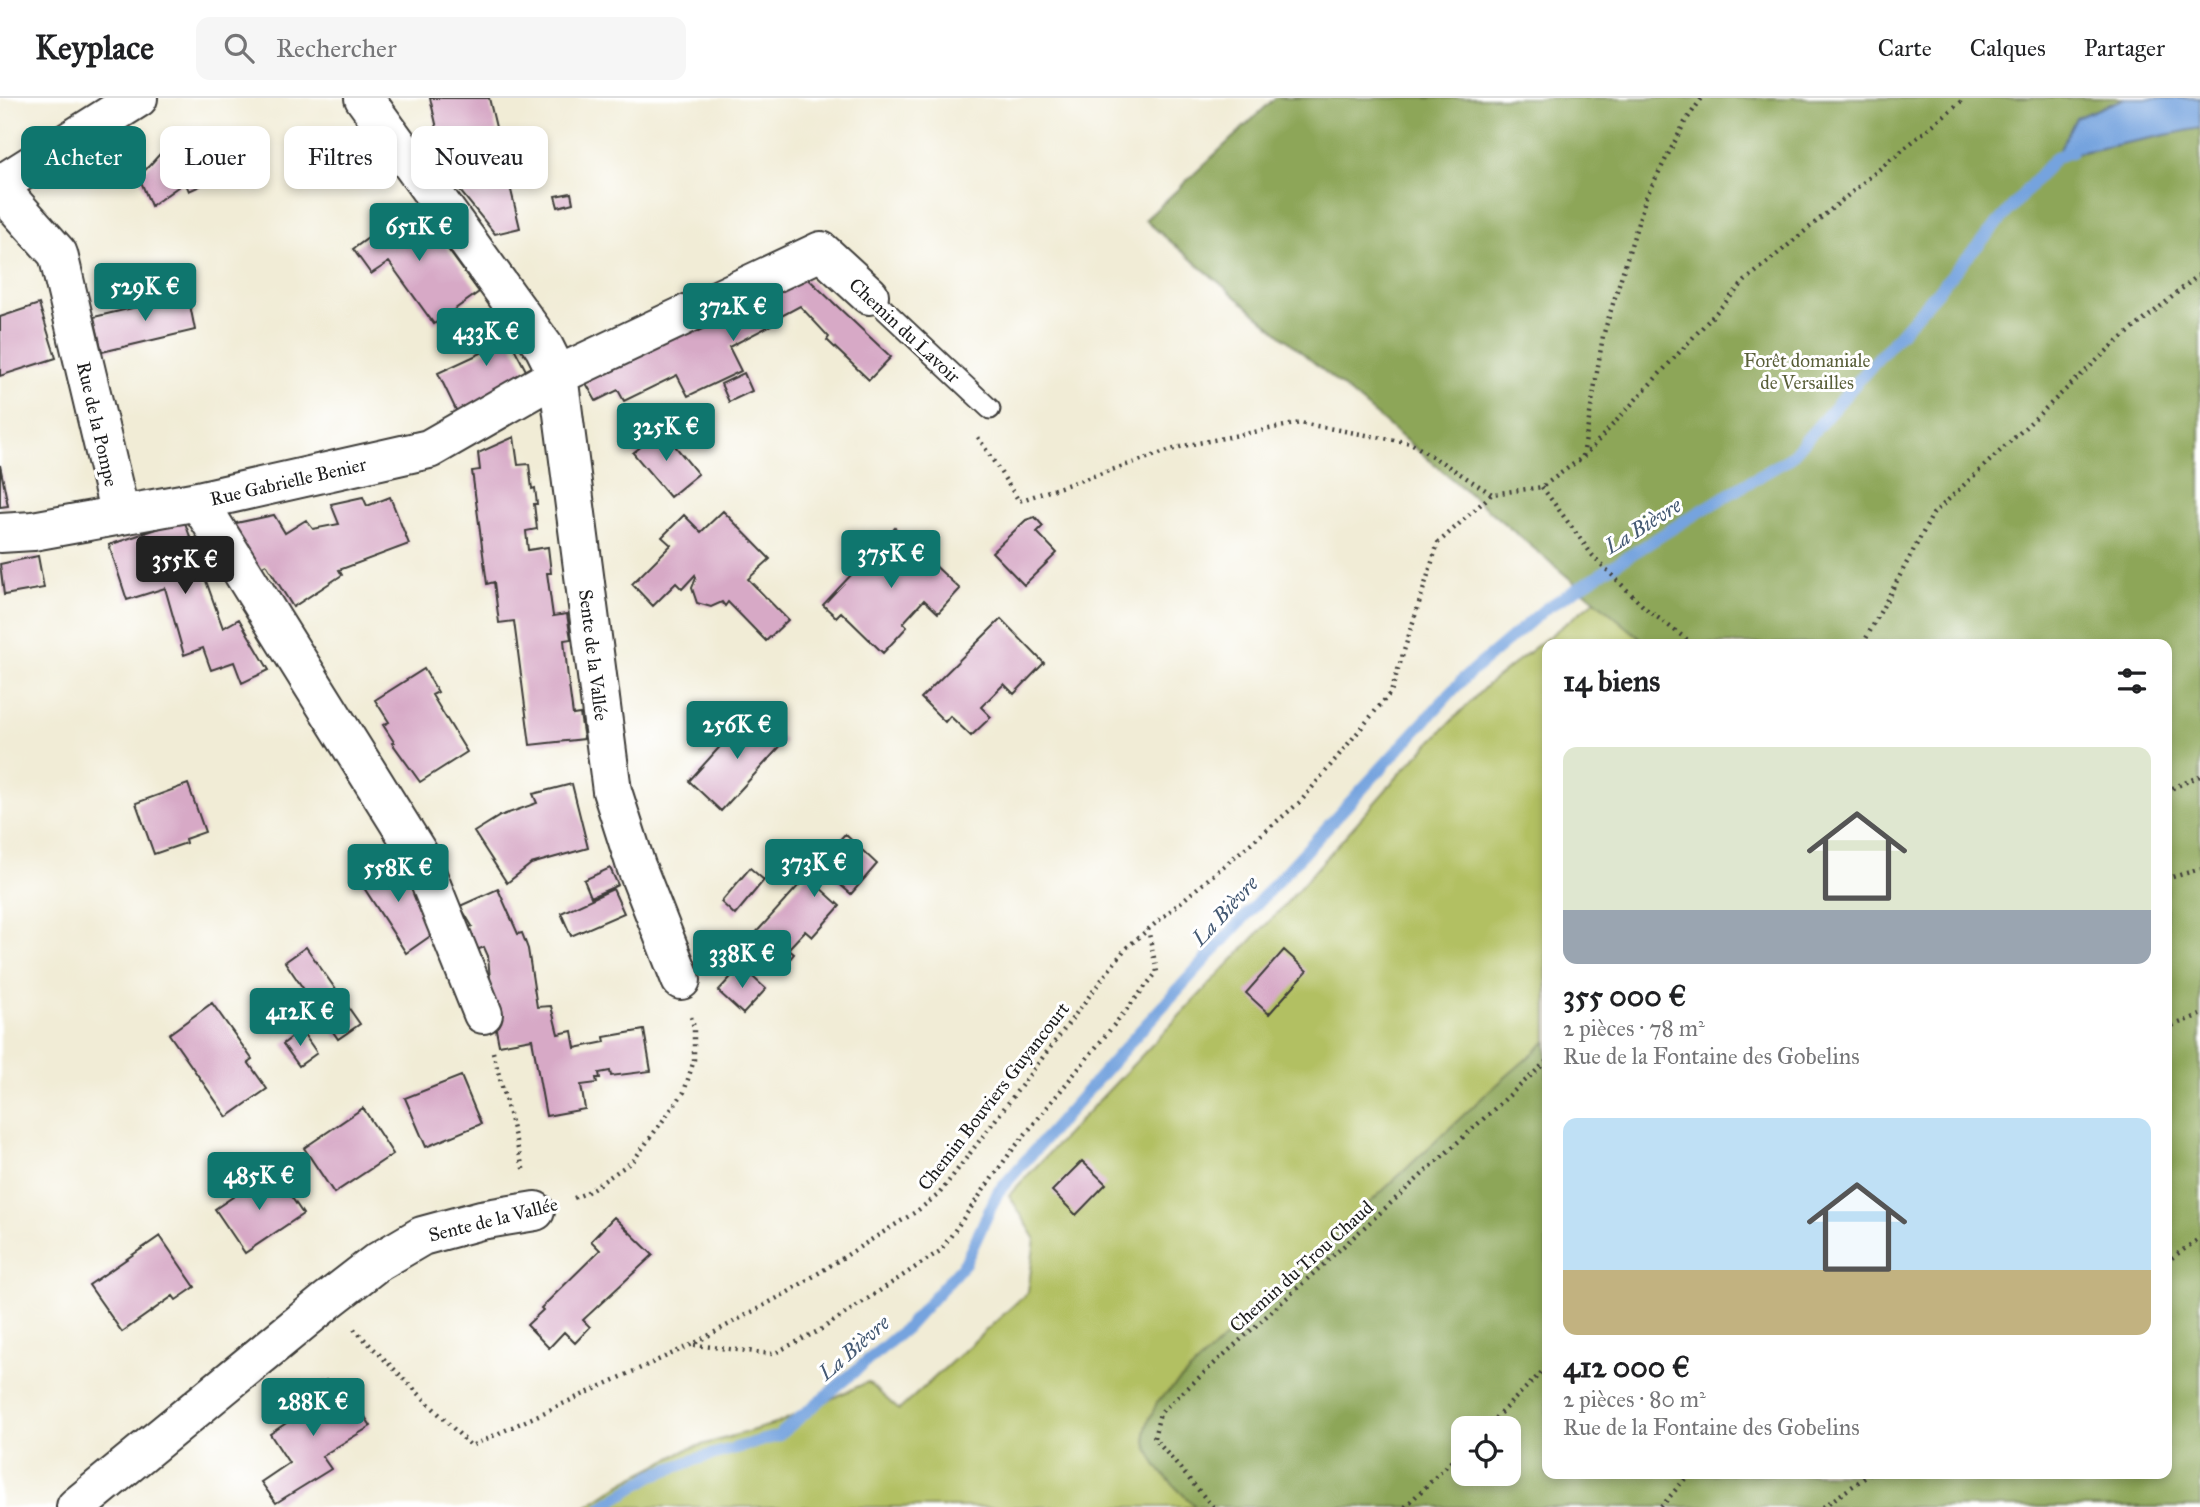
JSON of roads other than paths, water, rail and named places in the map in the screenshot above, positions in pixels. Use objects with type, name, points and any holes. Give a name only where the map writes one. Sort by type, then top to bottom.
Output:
[{"type":"street","points":[[0,187],[138,98]]},
{"type":"street","points":[[364,98],[544,348],[558,375]]},
{"type":"street","name":"Rue de la Pompe","points":[[0,187],[58,254],[120,515]]},
{"type":"street","name":"Rue Gabrielle Benier","points":[[0,533],[33,531],[198,501],[429,449],[558,375],[821,251]]},
{"type":"street","name":"Chemin du Lavoir","points":[[821,251],[869,295]]},
{"type":"street","name":"Sente de la Vallée","points":[[558,375],[612,791],[636,866],[681,980]]},
{"type":"street","points":[[198,501],[419,855],[483,1014]]},
{"type":"street","name":"Sente de la Vallée","points":[[76,1507],[376,1263],[422,1236],[481,1220],[535,1211]]},
{"type":"lane","name":"Chemin du Lavoir","points":[[869,295],[990,410]]},
{"type":"water","points":[[2125,98],[2200,98],[2200,128],[2056,157],[2076,118]]},
{"type":"waterway","name":"La Bièvre","points":[[602,1507],[653,1475],[697,1459],[778,1436],[906,1328],[965,1263],[998,1192],[1139,1032],[1464,678],[1545,609],[1790,458],[2056,157],[2071,152]]},
{"type":"park label","name":"Forêt domaniale de Versailles","points":[[1807,371]]}]
